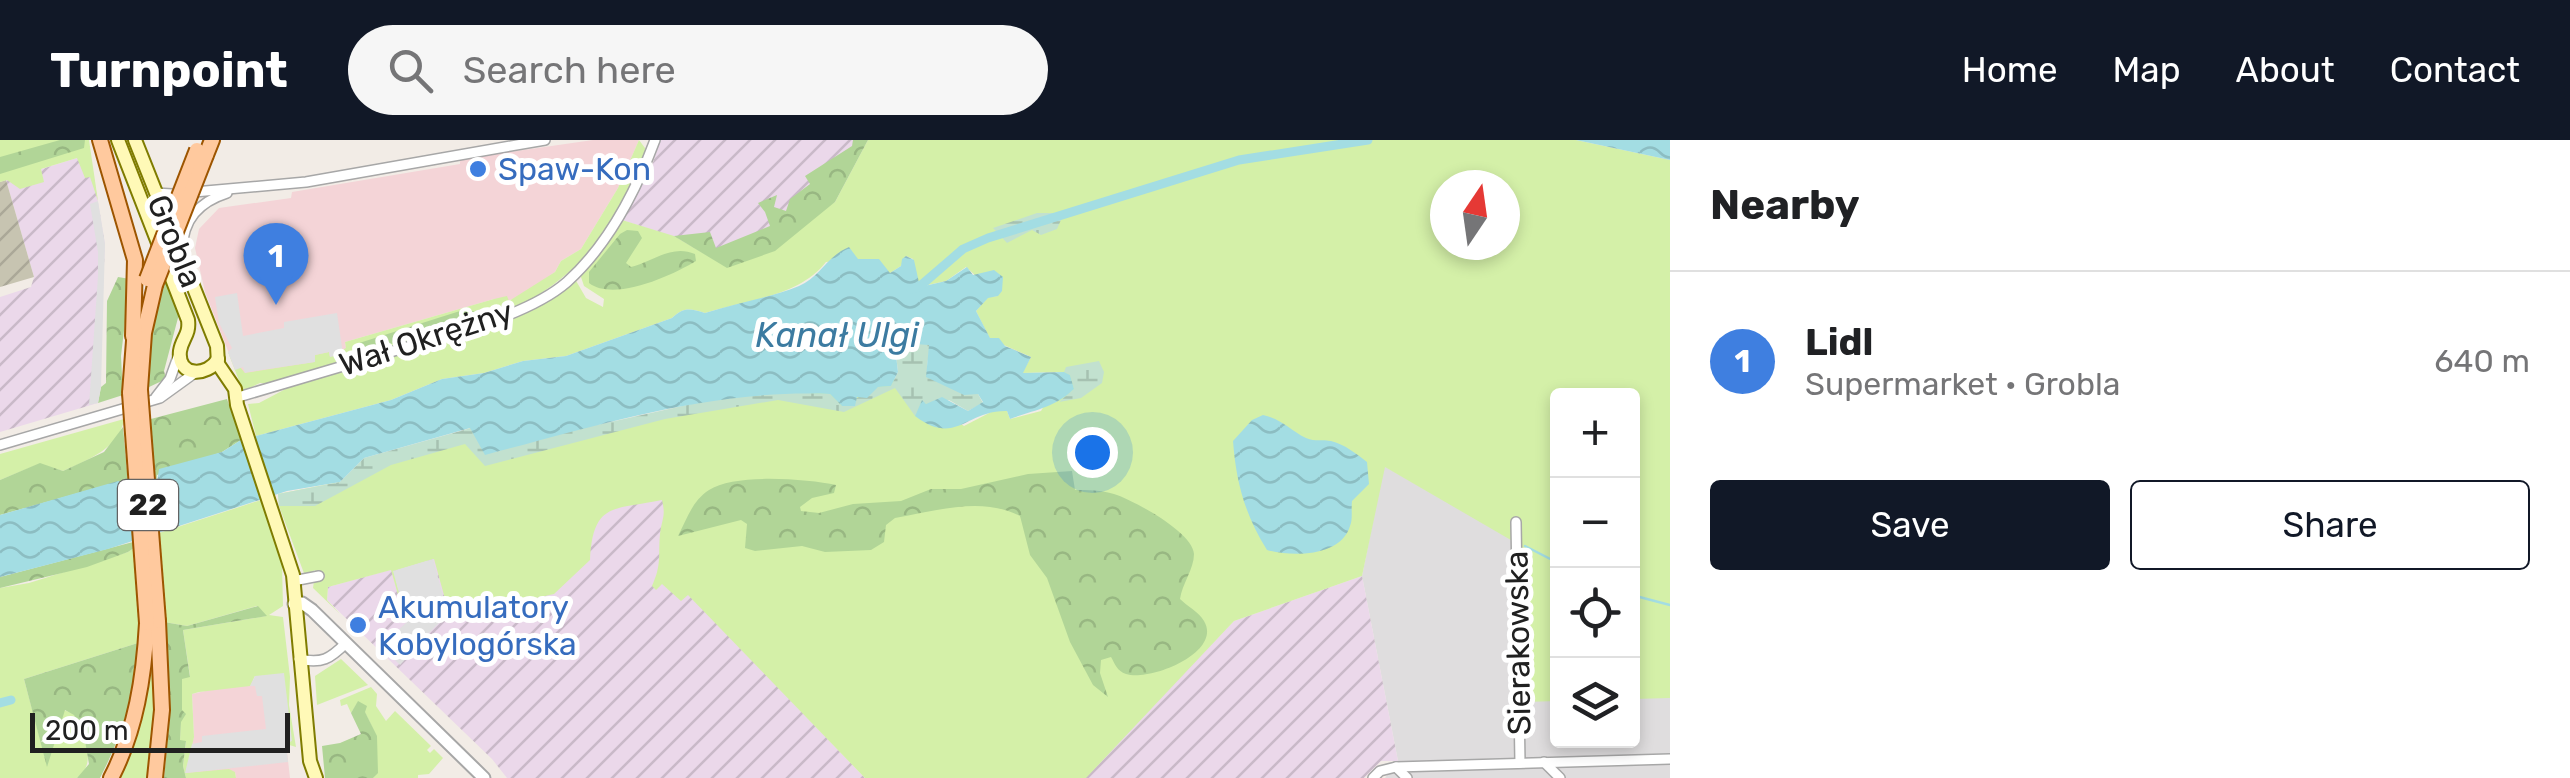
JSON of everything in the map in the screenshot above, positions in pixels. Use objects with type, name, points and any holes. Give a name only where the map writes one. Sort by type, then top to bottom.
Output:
[{"type":"main road","points":[[100,140],[146,279]]},
{"type":"main road","name":"Grobla","points":[[118,140],[188,320],[184,345]]},
{"type":"main road","name":"Grobla","points":[[135,140],[214,342]]},
{"type":"main road","name":"22","points":[[154,778],[162,710],[152,622],[134,336],[146,279],[204,146]]},
{"type":"main road","name":"22","points":[[135,392],[144,333],[146,279]]},
{"type":"main road","points":[[236,402],[200,372],[186,367],[184,345],[200,334],[214,342],[220,368],[235,389],[293,575],[312,778]]},
{"type":"main road","points":[[200,372],[218,358]]},
{"type":"main road","name":"22","points":[[111,778],[128,740],[152,622]]},
{"type":"street","points":[[156,193],[306,182],[545,140]]},
{"type":"street","points":[[646,140],[650,154]]},
{"type":"street","name":"Wał Okrężny","points":[[236,402],[502,317],[565,284],[619,217],[655,140]]},
{"type":"street","points":[[184,263],[184,234],[194,211],[220,195],[244,188]]},
{"type":"street","points":[[153,400],[170,379],[184,345]]},
{"type":"street","points":[[0,445],[153,400],[200,372]]},
{"type":"street","name":"Sierakowska","points":[[1516,522],[1520,763]]},
{"type":"street","points":[[293,575],[318,576]]},
{"type":"street","points":[[294,604],[307,606],[484,778]]},
{"type":"street","points":[[299,659],[328,660],[346,643]]},
{"type":"street","name":"Sierakowska","points":[[1396,767],[1670,760]]},
{"type":"street","points":[[1544,762],[1560,778]]},
{"type":"street","points":[[1373,778],[1380,771],[1396,767],[1407,778]]},
{"type":"shaded area","points":[[593,140],[639,140],[618,188],[581,249],[522,295],[508,301],[494,299],[345,342],[348,357],[239,379],[205,292],[195,248],[199,229],[219,208],[291,198],[292,192],[460,164],[460,159]]},
{"type":"shaded area","points":[[660,140],[868,140],[727,268],[674,237],[622,220],[651,169]]},
{"type":"shaded area","points":[[90,154],[105,244],[98,403],[0,432],[0,297],[31,287],[34,277],[6,180]]},
{"type":"shaded area","points":[[6,180],[34,277],[0,287],[0,182]]},
{"type":"shaded area","points":[[98,201],[105,244],[101,387],[98,403],[89,405],[98,276],[90,204]]},
{"type":"shaded area","points":[[237,293],[243,336],[284,328],[284,322],[337,313],[343,354],[330,357],[329,352],[315,355],[315,362],[245,373],[243,367],[235,370],[228,352],[232,348],[219,323],[215,297]]},
{"type":"shaded area","points":[[1384,466],[1550,561],[1550,748],[1640,748],[1640,601],[1670,609],[1670,778],[1385,778],[1398,761],[1362,576]]},
{"type":"shaded area","points":[[686,488],[684,589],[865,778],[507,778],[327,600],[328,587]]},
{"type":"shaded area","points":[[433,559],[448,614],[416,646],[408,639],[416,648],[400,665],[381,646],[407,622],[393,571]]},
{"type":"shaded area","points":[[1362,576],[1398,761],[1381,761],[1364,778],[1083,778],[1234,621]]},
{"type":"shaded area","points":[[284,673],[292,741],[286,743],[290,778],[236,778],[235,772],[185,773],[194,736],[192,694]]},
{"type":"shaded area","points":[[284,673],[292,741],[286,743],[288,762],[185,773],[192,744],[202,742],[202,736],[266,729],[262,696],[257,696],[255,686],[250,686],[255,676]]},
{"type":"green space","points":[[0,140],[89,140],[98,201],[90,177],[85,178],[77,158],[41,169],[44,182],[20,189],[7,180],[0,182]]},
{"type":"green space","points":[[60,140],[85,140],[84,148],[0,174],[0,157]]},
{"type":"green space","points":[[639,140],[648,152],[629,200],[598,244],[536,296],[514,309],[350,362],[270,384],[260,383],[243,391],[228,352],[245,373],[314,362],[315,355],[329,352],[330,357],[346,348],[345,342],[494,299],[507,296],[509,301],[555,272],[561,261],[581,249],[618,188]]},
{"type":"green space","points":[[853,140],[868,140],[835,202],[775,251],[727,268],[674,236],[710,232],[716,248],[770,226],[758,203],[777,195],[774,207],[786,211],[790,199],[810,184],[805,176],[852,146]]},
{"type":"green space","points":[[868,140],[1576,140],[1670,160],[1670,698],[1640,699],[1640,388],[1550,388],[1550,701],[1525,702],[1516,543],[1385,467],[1362,576],[1234,621],[1086,778],[865,778],[688,595],[681,601],[662,584],[656,590],[652,586],[658,566],[662,500],[618,508],[601,518],[590,560],[554,594],[450,617],[434,559],[394,571],[406,623],[391,570],[328,587],[327,600],[340,614],[313,588],[314,581],[320,579],[315,570],[305,576],[278,494],[340,482],[471,428],[597,425],[895,380],[964,426],[993,411],[1007,411],[1010,419],[1041,411],[1064,372],[1022,373],[1031,357],[990,339],[976,311],[988,297],[998,296],[966,267],[946,281],[919,287],[913,259],[906,256],[901,266],[890,273],[858,259],[826,262],[801,283],[770,296],[705,313],[683,310],[672,318],[566,356],[442,379],[391,400],[256,436],[248,404],[259,403],[295,384],[514,315],[575,279],[586,298],[603,307],[604,299],[584,286],[580,274],[622,220],[674,236],[727,267],[835,202]]},
{"type":"green space","points":[[1037,213],[1064,213],[1057,229],[1041,235],[1032,230],[1007,243],[993,228]]},
{"type":"green space","points":[[627,230],[638,231],[642,238],[626,263],[631,267],[679,251],[695,254],[696,261],[642,285],[613,290],[589,283],[589,272]]},
{"type":"green space","points":[[118,277],[130,279],[121,356],[123,395],[98,403],[101,387],[106,383],[107,301]]},
{"type":"green space","points":[[165,277],[179,314],[164,371],[166,379],[147,388],[149,332]]},
{"type":"green space","points":[[460,311],[478,314],[356,356],[352,354],[356,344]]},
{"type":"green space","points":[[923,342],[930,345],[927,366],[978,394],[983,403],[968,411],[949,400],[926,404],[922,401],[915,416],[895,388],[844,412],[778,400],[665,419],[485,466],[465,444],[391,465],[315,506],[279,506],[278,494],[340,482],[364,458],[471,428],[597,425],[727,396],[783,392],[830,394],[842,406],[878,387],[891,386],[898,372],[895,347]]},
{"type":"green space","points":[[1099,361],[1104,372],[1102,383],[1081,398],[1059,402],[1074,389],[1070,375],[1064,372],[1066,367]]},
{"type":"green space","points":[[227,399],[241,440],[222,452],[157,475],[153,490],[147,420]]},
{"type":"green space","points":[[124,419],[109,446],[82,463],[63,471],[39,464],[0,480],[0,454]]},
{"type":"green space","points":[[123,427],[129,493],[118,482],[0,515],[0,480],[40,463],[63,471],[104,452]]},
{"type":"green space","points":[[1072,471],[1075,490],[1123,497],[1184,536],[1194,554],[1180,599],[1202,618],[1207,633],[1194,654],[1151,674],[1126,674],[1111,657],[1101,660],[1100,673],[1108,697],[1093,685],[1070,642],[1047,578],[1030,555],[1020,516],[1005,510],[958,507],[895,518],[886,525],[884,542],[871,550],[825,552],[802,546],[755,551],[745,548],[747,524],[741,520],[678,536],[703,494],[735,481],[790,479],[836,485],[834,493],[812,498],[800,507],[801,511],[819,513],[853,504],[901,501],[931,489],[961,489],[1028,474]]},
{"type":"green space","points":[[261,500],[282,564],[283,606],[269,615],[283,617],[296,747],[286,744],[291,741],[255,676],[250,686],[192,694],[194,737],[186,773],[229,769],[236,778],[186,778],[183,766],[186,742],[180,741],[182,678],[190,676],[183,630],[266,616],[257,606],[187,626],[164,622],[156,534]]},
{"type":"green space","points":[[133,542],[134,548],[128,552],[87,567],[0,588],[0,577]]},
{"type":"green space","points":[[134,548],[141,642],[24,679],[47,765],[64,710],[74,714],[84,739],[88,756],[84,772],[77,778],[0,778],[0,588],[29,583]]},
{"type":"green space","points":[[258,606],[267,616],[183,630],[190,677],[182,679],[182,710],[186,714],[181,722],[180,740],[186,741],[186,778],[164,778],[169,726],[164,622],[187,626]]},
{"type":"green space","points":[[153,638],[156,714],[149,778],[118,778],[138,727]]},
{"type":"green space","points":[[141,642],[127,712],[100,778],[77,778],[89,764],[85,741],[74,715],[65,710],[47,767],[24,679]]},
{"type":"green space","points":[[341,659],[368,685],[317,705],[315,676]]},
{"type":"green space","points":[[371,687],[377,694],[376,706],[386,721],[395,711],[431,746],[427,750],[430,753],[434,749],[443,758],[429,774],[418,778],[373,778],[377,773],[370,722],[358,702],[351,713],[347,704],[341,706],[340,700]]},
{"type":"green space","points":[[358,701],[367,706],[365,712],[377,736],[378,773],[373,778],[325,778],[322,746],[361,734],[351,713]]},
{"type":"water","points":[[1576,140],[1670,140],[1670,160]]},
{"type":"water","name":"Kanał Ulgi","points":[[849,247],[858,259],[879,259],[890,273],[901,266],[906,256],[914,260],[920,287],[946,281],[967,267],[973,275],[994,270],[1003,277],[1002,291],[976,311],[990,338],[999,338],[1005,346],[1031,357],[1023,373],[1064,372],[1070,375],[1074,389],[1051,404],[1010,419],[1007,411],[993,412],[951,428],[929,425],[915,416],[922,400],[926,404],[942,397],[968,411],[983,402],[978,394],[964,395],[926,377],[929,345],[901,343],[895,347],[898,372],[891,386],[878,387],[867,398],[857,397],[855,406],[842,406],[830,394],[742,397],[656,411],[485,455],[470,428],[364,458],[340,482],[287,491],[108,549],[0,577],[0,515],[118,481],[124,483],[126,494],[156,489],[159,469],[222,452],[241,440],[391,400],[442,379],[566,356],[672,318],[683,310],[705,313],[776,294],[806,282]]},
{"type":"water","points":[[1263,415],[1306,438],[1341,444],[1367,462],[1369,484],[1352,501],[1350,526],[1337,544],[1314,552],[1289,554],[1267,550],[1259,537],[1243,498],[1233,441],[1252,420]]},
{"type":"waterway","name":"Kanał Ulgi","points":[[911,289],[919,287],[963,249],[988,238],[1239,160],[1368,140]]},
{"type":"waterway","points":[[1525,546],[1550,559]]},
{"type":"waterway","points":[[1640,597],[1670,605]]},
{"type":"waterway","points":[[0,703],[11,700]]},
{"type":"place","name":"Spaw-Kon","points":[[478,169]]},
{"type":"place","name":"Lidl","points":[[276,305]]},
{"type":"place","name":"Akumulatory Kobylogórska","points":[[358,625]]}]
